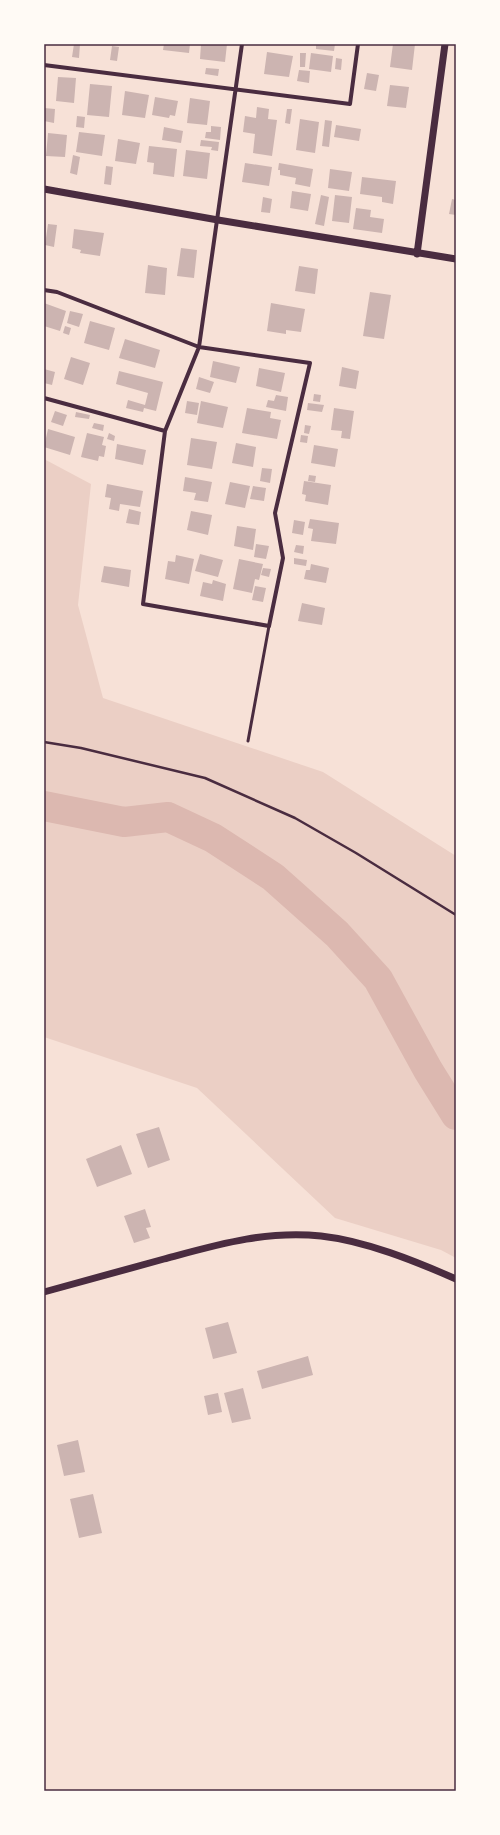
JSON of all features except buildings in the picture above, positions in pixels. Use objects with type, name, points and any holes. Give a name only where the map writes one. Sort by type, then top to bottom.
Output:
[{"type":"street","points":[[44,290],[57,292],[199,347],[310,363],[275,513],[283,558],[269,626],[143,604],[165,431],[199,347],[242,44]]},
{"type":"street","points":[[44,65],[235,91],[350,104],[358,44]]},
{"type":"street","points":[[417,254],[445,44]]},
{"type":"street","points":[[44,189],[417,254],[456,259]]},
{"type":"street","points":[[44,398],[165,431]]},
{"type":"street","points":[[44,1292],[231,1241],[278,1235],[321,1236],[375,1248],[424,1265],[456,1279]]},
{"type":"lane","points":[[248,741],[269,626]]},
{"type":"path","points":[[44,742],[81,748],[205,778],[295,818],[356,853],[456,915]]},
{"type":"shaded area","points":[[44,459],[91,484],[78,605],[103,698],[323,772],[456,856],[456,1258],[441,1250],[335,1218],[197,1088],[44,1037]]},
{"type":"waterway","points":[[44,806],[124,822],[168,817],[213,838],[273,877],[337,934],[378,979],[428,1070],[456,1115]]}]
